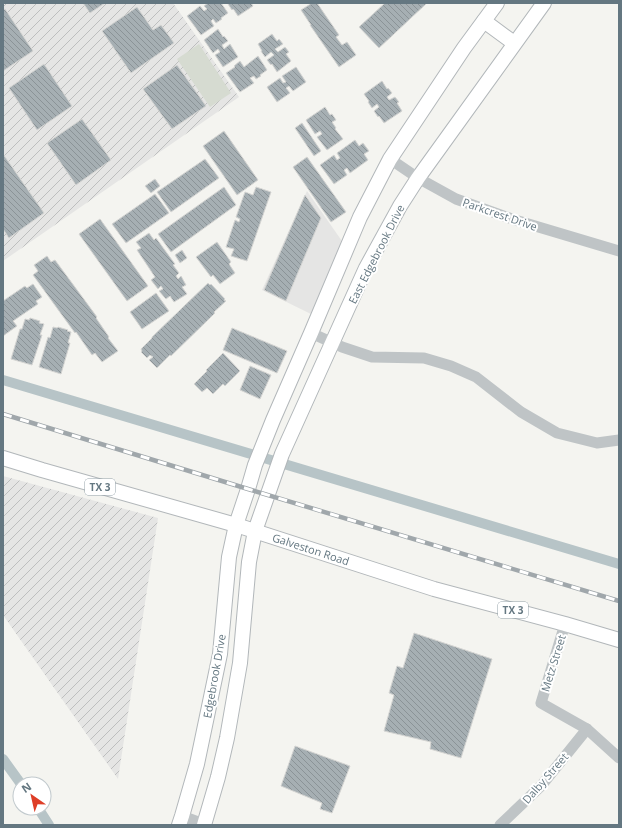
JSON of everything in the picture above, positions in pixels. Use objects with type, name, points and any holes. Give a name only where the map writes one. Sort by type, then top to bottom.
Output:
[{"type":"main road","points":[[236,525],[254,465],[360,217],[390,159],[464,48],[497,3]]},
{"type":"main road","name":"East Edgebrook Drive","points":[[256,531],[282,454],[366,268],[400,206],[418,178],[544,3]]},
{"type":"main road","points":[[484,21],[514,43]]},
{"type":"main road","name":"Galveston Road","points":[[3,458],[256,531],[427,587],[619,640]]},
{"type":"main road","name":"Edgebrook Drive","points":[[181,821],[197,764],[220,654],[229,557],[236,525]]},
{"type":"main road","name":"Edgebrook Drive","points":[[205,825],[227,738],[240,663],[249,562],[256,531]]},
{"type":"main road","points":[[214,685],[235,690]]},
{"type":"street","name":"Parkcrest Drive","points":[[390,159],[418,178],[456,199],[515,220],[619,251]]},
{"type":"street","points":[[311,333],[342,347],[372,357],[424,358],[451,366],[476,377],[521,412],[557,433],[597,443],[619,440]]},
{"type":"street","name":"Metz Street","points":[[565,624],[541,703],[587,729],[619,758]]},
{"type":"street","name":"Dalby Street","points":[[500,825],[541,786],[587,729]]},
{"type":"street","points":[[181,821],[205,825]]},
{"type":"shaded area","points":[[3,3],[173,3],[239,97],[3,261]]},
{"type":"shaded area","points":[[199,44],[231,93],[210,107],[177,59]]},
{"type":"shaded area","points":[[307,191],[344,244],[313,315],[262,290]]},
{"type":"shaded area","points":[[3,476],[158,518],[118,779],[3,615]]},
{"type":"building","points":[[83,3],[105,3],[90,13]]},
{"type":"building","points":[[208,3],[221,3],[228,13],[216,23],[213,19],[211,21],[214,26],[201,35],[187,16],[200,6],[204,11],[207,9],[204,6]]},
{"type":"building","points":[[251,3],[253,6],[238,16],[233,9],[232,10],[228,4]]},
{"type":"building","points":[[312,3],[317,3],[339,35],[336,37],[342,45],[347,42],[356,55],[339,67],[301,10]]},
{"type":"building","points":[[385,3],[427,3],[379,48],[359,27]]},
{"type":"building","points":[[137,7],[153,30],[161,25],[174,43],[131,73],[102,31]]},
{"type":"building","points":[[5,9],[33,51],[3,71],[3,10]]},
{"type":"building","points":[[218,29],[223,37],[224,36],[228,41],[222,45],[224,49],[230,44],[238,57],[223,67],[215,55],[220,52],[218,49],[213,53],[204,40]]},
{"type":"building","points":[[272,34],[277,41],[279,39],[283,44],[275,49],[278,52],[285,47],[289,52],[286,54],[291,61],[277,72],[272,64],[271,65],[267,60],[274,55],[271,52],[265,57],[258,44]]},
{"type":"building","points":[[258,56],[267,70],[256,79],[254,76],[250,78],[254,83],[240,92],[226,73],[235,67],[234,66],[240,61],[244,67]]},
{"type":"building","points":[[44,64],[72,106],[37,130],[9,88]]},
{"type":"building","points":[[177,65],[206,106],[172,129],[143,89]]},
{"type":"building","points":[[296,67],[306,82],[293,91],[289,86],[286,88],[290,93],[277,102],[267,87],[280,78],[283,83],[286,82],[282,76]]},
{"type":"building","points":[[382,81],[387,89],[388,88],[392,93],[387,97],[389,100],[395,97],[399,102],[397,103],[402,111],[384,123],[374,111],[379,107],[377,104],[372,108],[364,94]]},
{"type":"building","points":[[325,107],[330,115],[332,114],[336,120],[332,122],[336,128],[335,129],[343,139],[327,150],[317,137],[322,134],[320,131],[315,134],[306,120]]},
{"type":"building","points":[[82,119],[111,160],[76,185],[47,143]]},
{"type":"building","points":[[302,123],[321,151],[314,156],[295,128]]},
{"type":"building","points":[[224,131],[258,180],[237,195],[203,146]]},
{"type":"building","points":[[355,140],[359,146],[363,143],[369,151],[364,154],[368,160],[350,173],[347,168],[344,170],[347,175],[334,184],[320,165],[334,155],[337,160],[340,158],[337,153]]},
{"type":"building","points":[[3,154],[44,213],[9,238],[3,229]]},
{"type":"building","points":[[307,157],[346,212],[331,222],[293,167]]},
{"type":"building","points":[[205,159],[219,178],[171,212],[157,192]]},
{"type":"building","points":[[155,179],[160,186],[151,193],[145,186]]},
{"type":"building","points":[[224,187],[236,205],[171,252],[158,234]]},
{"type":"building","points":[[256,187],[271,192],[247,261],[231,256],[234,249],[226,247],[235,220],[239,222],[240,219],[236,217],[245,192],[253,195]]},
{"type":"building","points":[[155,194],[169,213],[126,243],[112,224]]},
{"type":"building","points":[[305,195],[321,218],[286,301],[264,290]]},
{"type":"building","points":[[100,219],[148,286],[127,301],[79,234]]},
{"type":"building","points":[[149,233],[154,240],[156,238],[175,264],[173,265],[179,273],[176,276],[178,279],[181,276],[186,285],[182,287],[187,294],[174,302],[170,296],[166,299],[159,291],[163,289],[161,286],[158,289],[151,280],[155,277],[137,250],[141,248],[136,242]]},
{"type":"building","points":[[217,242],[231,262],[229,264],[235,273],[220,284],[213,275],[211,277],[196,257]]},
{"type":"building","points":[[182,250],[187,258],[180,263],[175,255]]},
{"type":"building","points":[[47,256],[51,262],[55,260],[97,317],[96,318],[109,337],[108,338],[118,351],[102,362],[95,353],[92,355],[33,275],[38,271],[34,265]]},
{"type":"building","points":[[208,283],[210,285],[211,284],[226,301],[157,368],[149,360],[153,357],[150,355],[147,358],[141,352],[141,349]]},
{"type":"building","points":[[33,284],[42,297],[36,301],[38,304],[13,321],[17,326],[3,336],[3,301],[25,286],[27,288]]},
{"type":"building","points":[[156,293],[169,311],[142,329],[130,312]]},
{"type":"building","points":[[30,318],[44,324],[32,365],[11,359],[20,329],[22,329],[25,319],[29,320]]},
{"type":"building","points":[[53,327],[58,327],[71,332],[68,343],[70,343],[61,374],[39,367],[48,337],[50,338]]},
{"type":"building","points":[[232,328],[287,351],[277,373],[223,350]]},
{"type":"building","points":[[223,353],[240,371],[225,386],[223,384],[213,394],[207,388],[202,392],[194,384]]},
{"type":"building","points":[[250,366],[271,375],[260,399],[240,390]]},
{"type":"building","points":[[414,633],[492,659],[461,758],[430,749],[431,742],[384,731],[394,695],[389,693],[397,666],[403,668]]},
{"type":"building","points":[[295,746],[350,766],[332,813],[320,809],[322,803],[281,786]]},
{"type":"waterway","points":[[3,380],[619,564]]},
{"type":"waterway","points":[[3,759],[15,776]]},
{"type":"waterway","points":[[43,816],[49,825]]},
{"type":"railway","points":[[3,414],[619,601]]}]
